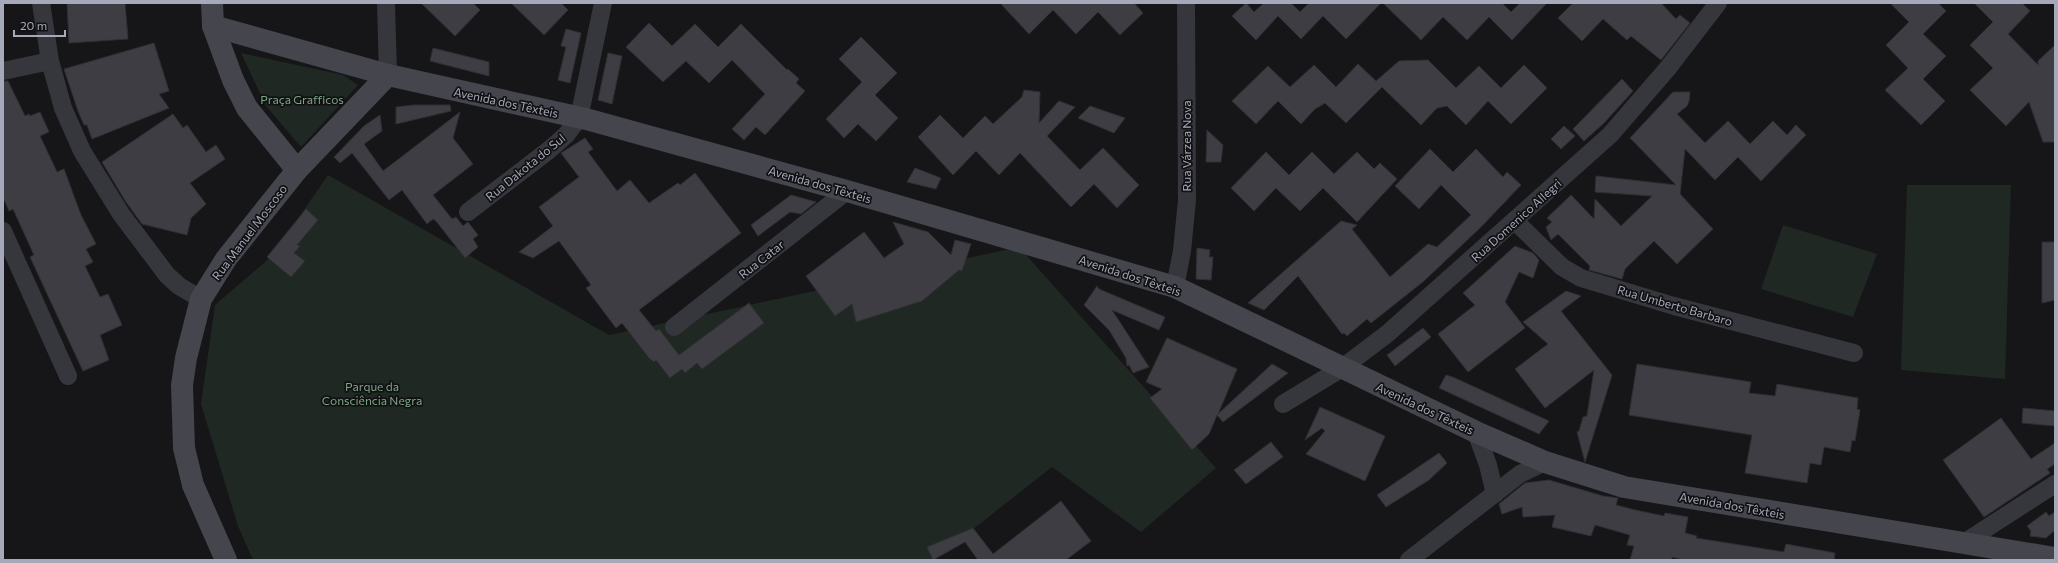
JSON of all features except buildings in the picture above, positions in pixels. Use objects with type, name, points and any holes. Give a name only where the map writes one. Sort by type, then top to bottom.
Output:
[{"type":"street","points":[[40,3],[50,62],[63,108],[82,151],[121,214],[167,275],[179,286],[201,299]]},
{"type":"street","points":[[212,3],[213,26],[233,80],[247,108],[297,170]]},
{"type":"street","points":[[386,3],[388,75]]},
{"type":"street","points":[[579,118],[603,3]]},
{"type":"street","name":"Rua Várzea Nova","points":[[1175,287],[1182,251],[1187,200],[1186,3]]},
{"type":"street","name":"Rua Domenico Allegri","points":[[1283,404],[1342,368],[1387,334],[1610,135],[1668,68],[1718,3]]},
{"type":"street","name":"Avenida dos Têxteis","points":[[213,26],[388,75],[579,118],[847,191],[1175,287],[1476,432],[1545,462],[1624,487],[1962,544],[2055,558]]},
{"type":"street","points":[[3,71],[50,62]]},
{"type":"street","name":"Rua Manuel Moscoso","points":[[226,560],[193,485],[184,448],[182,385],[186,358],[201,299],[226,259],[297,170],[388,75]]},
{"type":"street","name":"Rua Dakota do Sul","points":[[468,212],[549,150],[566,135],[579,118]]},
{"type":"street","name":"Rua Catar","points":[[674,327],[847,191]]},
{"type":"street","name":"Rua Umberto Barbaro","points":[[1515,221],[1562,267],[1581,278],[1674,306],[1854,353]]},
{"type":"street","points":[[3,231],[9,260],[68,376]]},
{"type":"street","points":[[1476,432],[1488,465],[1495,494]]},
{"type":"street","points":[[1409,560],[1520,474],[1545,462]]},
{"type":"street","points":[[1962,544],[2055,484]]},
{"type":"green space","name":"Praça Grafficos","points":[[241,53],[343,75],[358,85],[301,147],[266,106]]},
{"type":"green space","name":"Parque da Consciência Negra","points":[[328,175],[609,335],[1019,247],[1216,468],[1141,532],[1052,467],[934,560],[253,560],[238,526],[201,404],[215,305],[272,256]]},
{"type":"green space","points":[[1907,185],[2011,185],[2005,379],[1901,370]]},
{"type":"green space","points":[[1783,225],[1877,254],[1853,317],[1761,289]]}]
